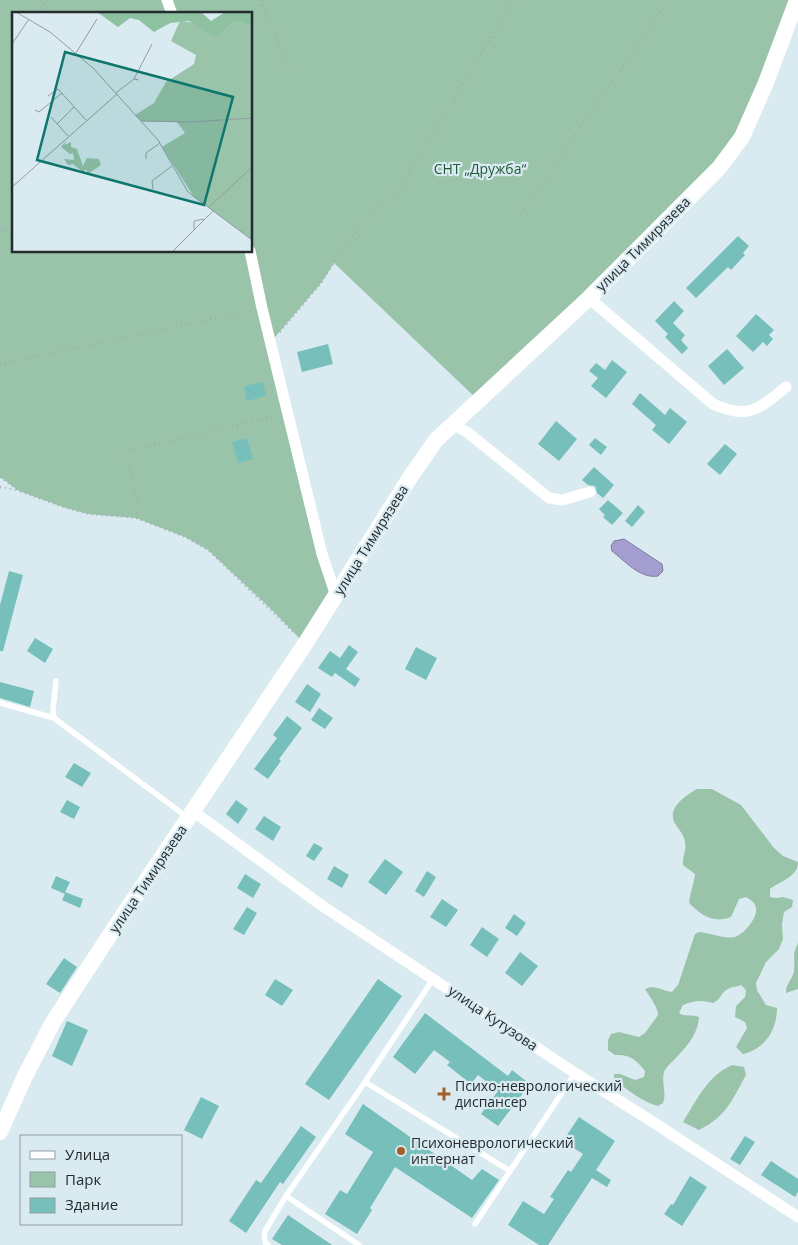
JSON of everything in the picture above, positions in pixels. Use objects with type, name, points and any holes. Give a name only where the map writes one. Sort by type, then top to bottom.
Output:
[{"type":"main road","name":"улица Тимирязева","points":[[0,1132],[25,1076],[54,1022],[305,644],[411,476],[436,440],[588,298],[719,168],[742,137],[766,85],[797,0]]},
{"type":"street","points":[[167,0],[171,12]]},
{"type":"street","points":[[250,252],[270,343],[289,413],[322,554],[336,596]]},
{"type":"street","points":[[588,298],[713,404],[728,411],[746,412],[764,405],[786,386]]},
{"type":"street","points":[[452,424],[467,432],[549,498],[562,500],[590,492]]},
{"type":"street","name":"улица Кутузова","points":[[191,814],[433,979],[798,1217]]},
{"type":"lane","points":[[54,718],[56,681]]},
{"type":"lane","points":[[0,703],[54,718],[191,814]]},
{"type":"lane","points":[[268,1245],[264,1237],[265,1231],[286,1196],[433,979]]},
{"type":"lane","points":[[475,1224],[576,1073]]},
{"type":"lane","points":[[365,1082],[510,1171]]},
{"type":"lane","points":[[286,1196],[359,1245]]},
{"type":"path","points":[[40,0],[50,12]]},
{"type":"path","points":[[261,0],[289,70]]},
{"type":"path","points":[[270,343],[322,282],[347,242],[380,206],[399,192],[406,176],[514,0]]},
{"type":"path","points":[[521,214],[668,0]]},
{"type":"path","points":[[0,229],[12,233]]},
{"type":"path","points":[[0,364],[262,308]]},
{"type":"path","points":[[136,518],[139,506],[127,460],[127,455],[131,450],[289,413]]},
{"type":"path","points":[[0,477],[19,491]]},
{"type":"path","points":[[0,487],[19,491],[62,507],[88,514],[136,518],[185,537],[208,550],[305,644]]},
{"type":"green space","name":"СНТ „Дружба“","points":[[0,0],[797,0],[742,137],[478,400],[334,263],[322,282],[270,343],[336,596],[305,644],[208,550],[185,537],[136,518],[88,514],[19,491],[0,477]]},
{"type":"green space","points":[[697,789],[712,789],[741,805],[774,848],[783,856],[798,862],[792,875],[770,889],[770,897],[783,897],[793,900],[792,907],[784,912],[782,924],[783,939],[779,949],[766,962],[756,983],[757,990],[766,1005],[777,1008],[772,1031],[758,1048],[743,1054],[736,1047],[747,1028],[745,1022],[735,1017],[736,1006],[745,997],[746,990],[741,985],[727,990],[713,1003],[698,1001],[683,1005],[679,1013],[699,1017],[698,1023],[691,1040],[665,1070],[663,1076],[664,1099],[663,1103],[658,1106],[635,1095],[614,1079],[614,1074],[620,1074],[635,1080],[644,1077],[645,1071],[632,1058],[624,1055],[615,1055],[608,1050],[608,1040],[611,1034],[619,1032],[639,1037],[645,1033],[658,1015],[655,1005],[645,989],[655,987],[672,992],[678,985],[695,934],[699,932],[735,937],[749,926],[756,913],[754,903],[746,897],[739,899],[731,917],[725,919],[708,917],[689,903],[695,874],[683,865],[685,842],[673,819],[673,814],[682,799]]},
{"type":"green space","points":[[798,943],[798,989],[786,993],[793,974],[794,955]]},
{"type":"green space","points":[[732,1065],[744,1067],[746,1075],[728,1107],[716,1119],[699,1130],[683,1122],[709,1082]]},
{"type":"shaded area","points":[[624,539],[662,564],[663,571],[658,576],[645,575],[612,551],[611,546],[614,541]]},
{"type":"building","points":[[738,236],[749,246],[743,253],[745,255],[731,270],[728,267],[696,298],[686,288]]},
{"type":"building","points":[[674,301],[684,311],[673,323],[685,335],[681,340],[688,348],[682,354],[665,337],[668,334],[655,321]]},
{"type":"building","points":[[756,314],[774,330],[769,335],[773,339],[767,346],[763,342],[753,352],[736,336]]},
{"type":"building","points":[[328,344],[333,364],[302,372],[297,352]]},
{"type":"building","points":[[727,349],[744,368],[724,385],[708,366]]},
{"type":"building","points":[[612,360],[627,372],[606,398],[591,386],[598,378],[589,371],[596,363],[605,370]]},
{"type":"building","points":[[263,382],[266,396],[247,401],[244,386]]},
{"type":"building","points":[[640,393],[665,415],[670,408],[687,422],[669,444],[652,430],[656,425],[632,404]]},
{"type":"building","points":[[556,421],[577,439],[559,461],[538,444]]},
{"type":"building","points":[[247,438],[253,459],[238,463],[232,442]]},
{"type":"building","points":[[595,438],[607,447],[601,455],[589,445]]},
{"type":"building","points":[[725,444],[737,454],[720,475],[707,464]]},
{"type":"building","points":[[594,467],[614,485],[603,498],[597,493],[595,486],[588,485],[582,480]]},
{"type":"building","points":[[608,500],[623,513],[612,525],[603,517],[605,515],[599,509]]},
{"type":"building","points":[[638,505],[645,512],[632,527],[625,521]]},
{"type":"building","points":[[9,571],[23,575],[3,651],[0,651],[0,605]]},
{"type":"building","points":[[35,638],[53,649],[45,663],[27,651]]},
{"type":"building","points":[[349,645],[358,652],[346,669],[360,679],[355,687],[335,673],[332,677],[318,668],[330,651],[340,658]]},
{"type":"building","points":[[416,647],[437,658],[426,680],[405,669]]},
{"type":"building","points":[[0,682],[34,691],[30,707],[0,698]]},
{"type":"building","points":[[307,684],[321,694],[310,712],[295,702]]},
{"type":"building","points":[[319,708],[333,718],[325,729],[311,720]]},
{"type":"building","points":[[287,716],[302,728],[279,759],[281,761],[268,779],[254,769],[277,738],[273,735]]},
{"type":"building","points":[[74,763],[91,773],[82,787],[65,777]]},
{"type":"building","points":[[67,800],[80,807],[74,819],[60,812]]},
{"type":"building","points":[[236,800],[248,809],[238,824],[226,814]]},
{"type":"building","points":[[264,816],[281,827],[273,841],[255,829]]},
{"type":"building","points":[[314,843],[323,848],[314,861],[306,856]]},
{"type":"building","points":[[385,859],[403,872],[386,895],[368,882]]},
{"type":"building","points":[[334,866],[349,875],[342,888],[327,879]]},
{"type":"building","points":[[427,871],[436,877],[424,897],[415,891]]},
{"type":"building","points":[[245,874],[261,884],[253,898],[237,888]]},
{"type":"building","points":[[56,876],[70,882],[65,892],[83,899],[80,908],[62,900],[65,894],[51,888]]},
{"type":"building","points":[[442,899],[458,910],[446,927],[430,917]]},
{"type":"building","points":[[247,907],[257,913],[244,935],[233,929]]},
{"type":"building","points":[[514,914],[526,923],[517,936],[505,928]]},
{"type":"building","points":[[482,927],[499,939],[487,957],[470,945]]},
{"type":"building","points":[[520,952],[538,966],[522,986],[505,973]]},
{"type":"building","points":[[64,958],[77,967],[60,993],[46,984]]},
{"type":"building","points":[[275,979],[293,990],[282,1006],[265,995]]},
{"type":"building","points":[[378,979],[402,996],[329,1100],[305,1084]]},
{"type":"building","points":[[425,1013],[508,1076],[512,1070],[530,1084],[498,1126],[481,1114],[498,1091],[478,1075],[471,1084],[447,1065],[450,1062],[434,1050],[415,1074],[393,1057]]},
{"type":"building","points":[[67,1021],[88,1030],[72,1066],[52,1056]]},
{"type":"building","points":[[201,1097],[219,1106],[202,1139],[184,1130]]},
{"type":"building","name":"Психоневрологический интернат","points":[[363,1104],[472,1180],[482,1169],[499,1180],[472,1218],[395,1167],[370,1208],[372,1210],[357,1234],[325,1214],[340,1190],[347,1194],[373,1152],[345,1134]]},
{"type":"building","points":[[579,1117],[615,1141],[596,1170],[611,1180],[607,1187],[592,1178],[548,1245],[539,1245],[508,1225],[523,1201],[544,1214],[554,1199],[550,1197],[568,1170],[571,1172],[583,1154],[563,1141]]},
{"type":"building","points":[[301,1126],[316,1137],[283,1184],[280,1182],[246,1233],[229,1221],[256,1180],[261,1183]]},
{"type":"building","points":[[745,1136],[755,1142],[740,1165],[730,1159]]},
{"type":"building","points":[[771,1161],[798,1179],[798,1192],[795,1197],[761,1175]]},
{"type":"building","points":[[690,1176],[707,1187],[682,1226],[664,1214],[671,1204],[673,1205]]},
{"type":"building","points":[[288,1215],[332,1245],[282,1245],[272,1239]]},
{"type":"place","name":"Психо-неврологический диспансер","points":[[444,1094]]},
{"type":"place","name":"Психоневрологический интернат","points":[[401,1151]]}]
